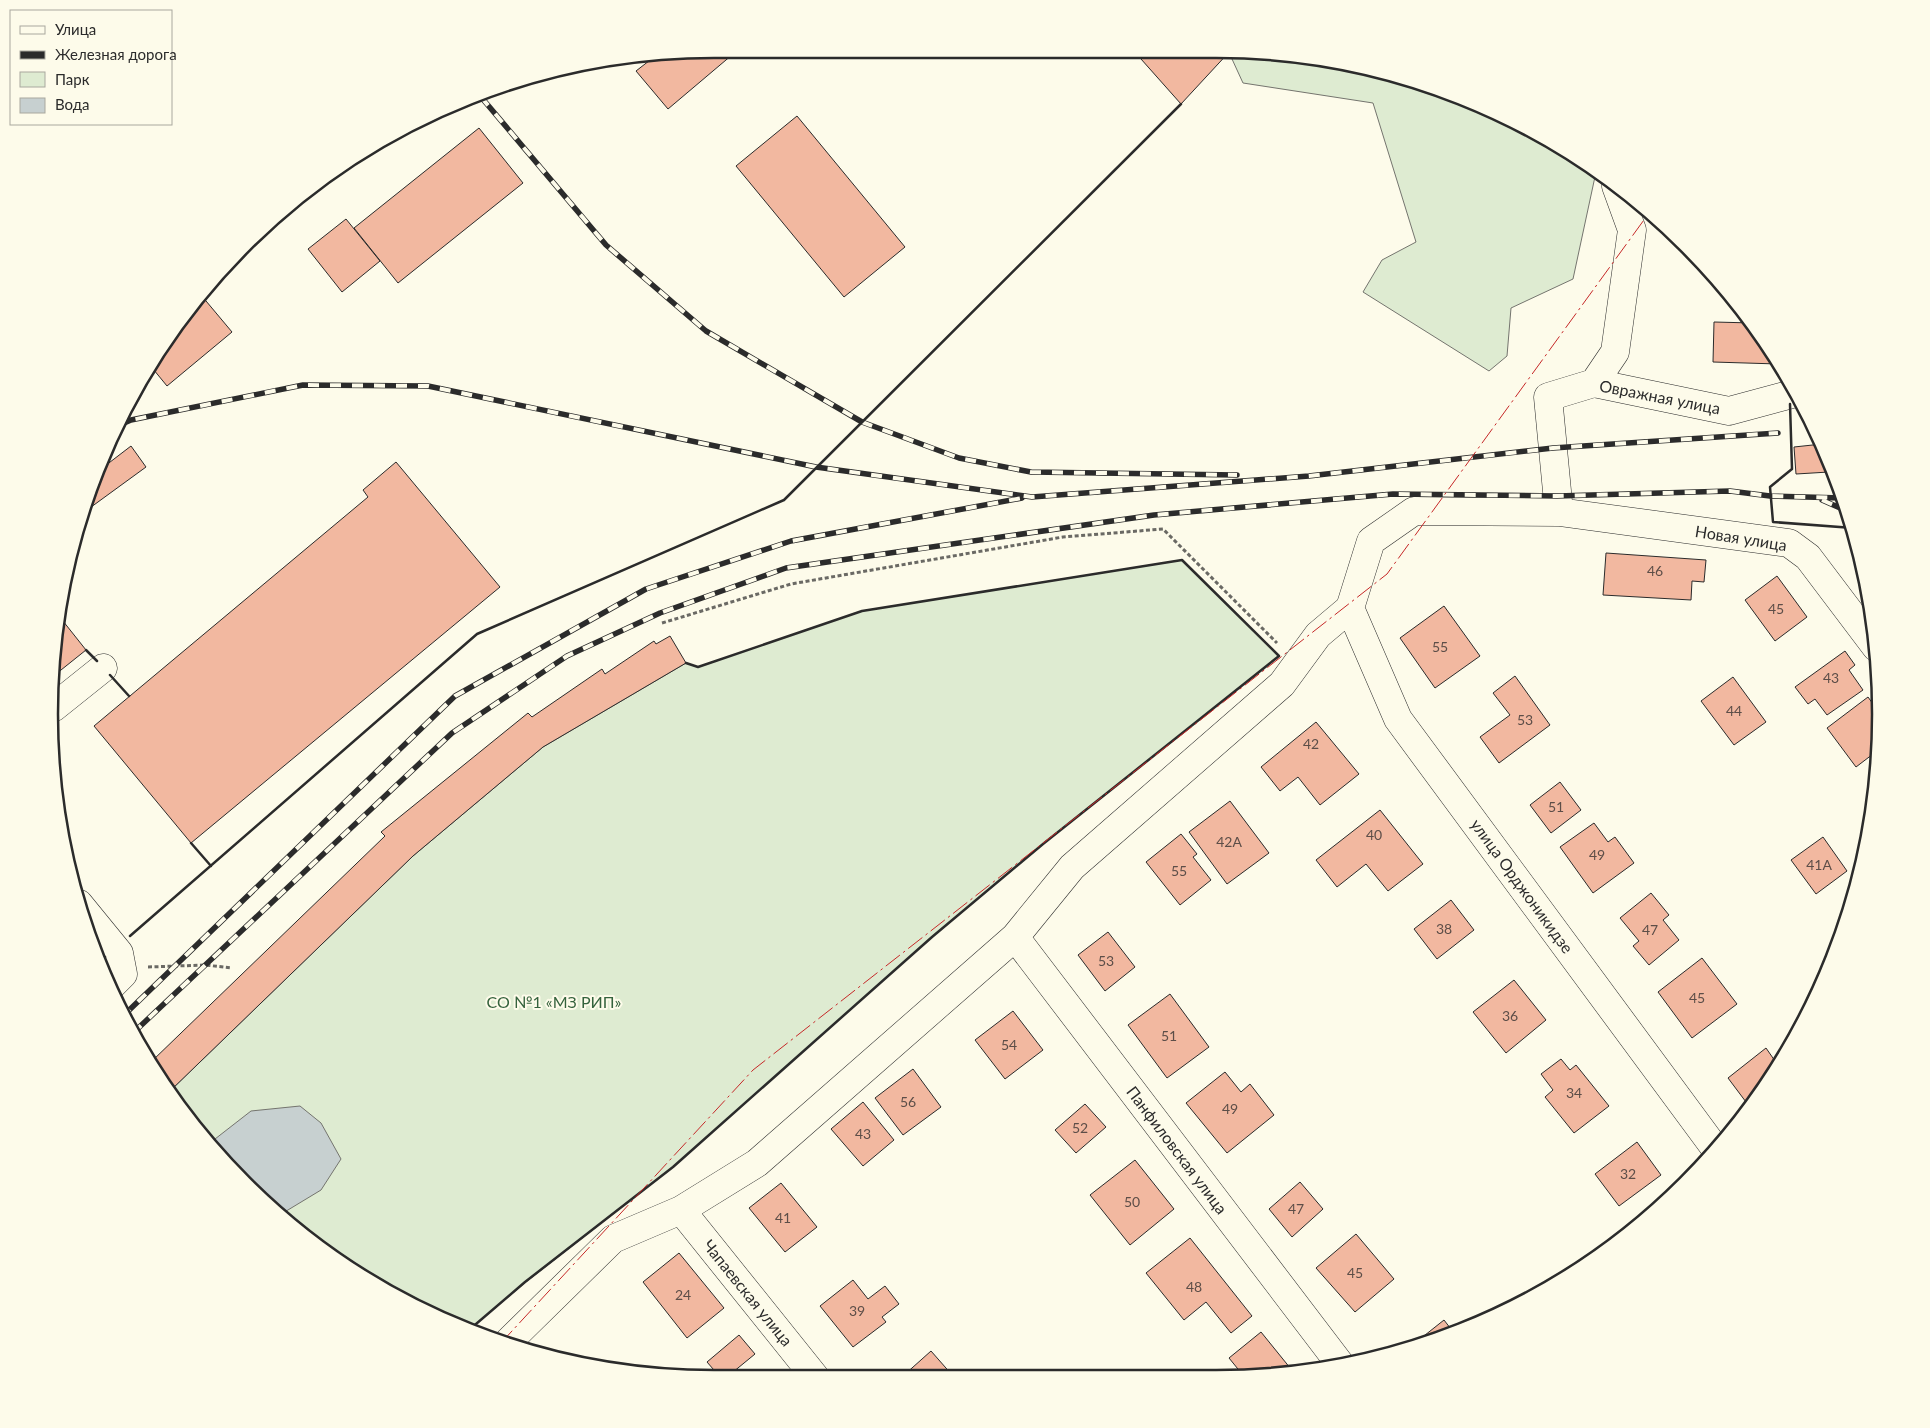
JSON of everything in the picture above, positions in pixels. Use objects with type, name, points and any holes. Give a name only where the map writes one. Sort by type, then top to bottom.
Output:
[{"type":"street","points":[[1594,383],[1615,352],[1632,230],[1620,196]]},
{"type":"street","name":"Овражная улица","points":[[1559,512],[1548,396],[1594,383],[1729,411],[1790,395]]},
{"type":"street","name":"Новая улица","points":[[1350,608],[1372,541],[1414,511],[1559,512],[1789,543],[1808,557],[1868,636]]},
{"type":"street","points":[[512,1339],[613,1239],[681,1210],[757,1163],[1015,937],[1072,867],[1282,684],[1318,635],[1350,608]]},
{"type":"street","name":"улица Орджоникидзе","points":[[1350,608],[1398,719],[1712,1144]]},
{"type":"street","points":[[58,705],[103,668]]},
{"type":"street","points":[[90,917],[119,953],[116,981]]},
{"type":"street","name":"Панфиловская улица","points":[[1015,937],[1336,1359]]},
{"type":"street","name":"Чапаевская улица","points":[[681,1210],[809,1370]]},
{"type":"path","points":[[662,623],[791,584],[1063,537],[1162,529],[1297,663]]},
{"type":"path","points":[[116,981],[152,965],[205,965],[232,968]]},
{"type":"green space","points":[[1232,59],[1259,59],[1302,63],[1344,70],[1427,92],[1467,107],[1506,125],[1544,145],[1581,168],[1595,178],[1573,279],[1511,308],[1507,356],[1489,371],[1363,292],[1382,260],[1416,242],[1373,103],[1243,83]]},
{"type":"green space","name":"СО №1 «МЗ РИП»","points":[[1182,560],[1279,656],[1043,844],[932,937],[673,1167],[526,1282],[475,1325],[424,1303],[386,1283],[314,1235],[281,1208],[250,1178],[220,1147],[193,1114],[174,1087],[413,856],[543,747],[686,663],[698,667],[862,611]]},
{"type":"water","points":[[300,1106],[321,1123],[341,1159],[321,1190],[285,1212],[215,1140],[251,1111]]},
{"type":"building","points":[[728,58],[668,109],[636,71],[649,61]]},
{"type":"building","points":[[1140,58],[1223,58],[1181,104]]},
{"type":"building","points":[[797,116],[905,247],[844,297],[736,166]]},
{"type":"building","points":[[479,128],[523,183],[398,283],[354,228]]},
{"type":"building","points":[[346,219],[380,261],[342,292],[308,249]]},
{"type":"building","points":[[205,300],[232,332],[167,386],[154,371],[168,349]]},
{"type":"building","points":[[1714,322],[1743,323],[1771,364],[1713,362]]},
{"type":"building","points":[[1815,445],[1826,472],[1796,474],[1794,447]]},
{"type":"building","points":[[131,446],[146,467],[91,507],[92,503],[106,465]]},
{"type":"building","points":[[396,462],[500,587],[191,843],[94,726],[368,497],[363,490]]},
{"type":"building","points":[[1606,553],[1706,560],[1704,582],[1692,581],[1691,600],[1603,595]]},
{"type":"building","points":[[1777,576],[1807,617],[1775,641],[1745,600]]},
{"type":"building","points":[[1444,606],[1480,656],[1435,688],[1400,638]]},
{"type":"building","points":[[64,622],[86,650],[59,672]]},
{"type":"building","points":[[670,636],[686,663],[543,747],[413,856],[174,1087],[155,1058],[385,836],[381,832],[528,713],[532,717],[602,669],[605,674],[654,641],[656,644]]},
{"type":"building","points":[[1845,651],[1855,665],[1849,670],[1863,690],[1827,715],[1815,699],[1808,704],[1795,687]]},
{"type":"building","points":[[1515,676],[1550,725],[1499,763],[1480,737],[1510,715],[1493,693]]},
{"type":"building","points":[[1733,677],[1766,722],[1734,745],[1701,701]]},
{"type":"building","points":[[1868,697],[1872,702],[1871,756],[1856,767],[1827,728]]},
{"type":"building","points":[[1316,722],[1359,774],[1320,805],[1298,777],[1280,791],[1261,767]]},
{"type":"building","points":[[1560,782],[1581,810],[1551,833],[1530,805]]},
{"type":"building","points":[[1230,801],[1269,853],[1227,884],[1189,832]]},
{"type":"building","points":[[1380,810],[1423,864],[1388,891],[1366,864],[1337,887],[1316,860]]},
{"type":"building","points":[[1594,823],[1608,842],[1615,837],[1634,863],[1593,893],[1560,847]]},
{"type":"building","points":[[1181,834],[1197,854],[1193,857],[1211,880],[1180,905],[1146,862]]},
{"type":"building","points":[[1823,837],[1847,871],[1816,894],[1791,860]]},
{"type":"building","points":[[1651,893],[1669,915],[1663,920],[1679,940],[1649,965],[1633,946],[1639,941],[1620,918]]},
{"type":"building","points":[[1451,900],[1474,930],[1437,959],[1414,929]]},
{"type":"building","points":[[1108,932],[1135,967],[1105,991],[1078,955]]},
{"type":"building","points":[[1702,958],[1737,1004],[1692,1038],[1658,992]]},
{"type":"building","points":[[1514,980],[1546,1020],[1506,1053],[1473,1012]]},
{"type":"building","points":[[1170,994],[1209,1047],[1167,1078],[1128,1025]]},
{"type":"building","points":[[1013,1011],[1043,1050],[1005,1079],[975,1040]]},
{"type":"building","points":[[1766,1048],[1774,1060],[1746,1102],[1728,1078]]},
{"type":"building","points":[[1561,1059],[1570,1070],[1576,1065],[1609,1106],[1574,1133],[1545,1097],[1553,1090],[1541,1074]]},
{"type":"building","points":[[913,1069],[941,1107],[903,1135],[875,1098]]},
{"type":"building","points":[[1225,1072],[1241,1092],[1250,1084],[1274,1115],[1227,1153],[1186,1103]]},
{"type":"building","points":[[863,1102],[894,1140],[863,1166],[831,1129]]},
{"type":"building","points":[[1085,1104],[1106,1127],[1076,1153],[1055,1130]]},
{"type":"building","points":[[1637,1142],[1661,1175],[1619,1206],[1595,1174]]},
{"type":"building","points":[[1135,1160],[1174,1209],[1130,1245],[1090,1195]]},
{"type":"building","points":[[1300,1182],[1323,1209],[1292,1237],[1269,1209]]},
{"type":"building","points":[[781,1183],[817,1227],[785,1252],[749,1208]]},
{"type":"building","points":[[1356,1234],[1394,1279],[1355,1312],[1316,1268]]},
{"type":"building","points":[[1190,1238],[1252,1316],[1231,1333],[1206,1302],[1184,1320],[1146,1273]]},
{"type":"building","points":[[679,1253],[724,1308],[687,1338],[643,1282]]},
{"type":"building","points":[[853,1280],[868,1299],[885,1286],[899,1304],[882,1317],[886,1322],[853,1347],[820,1306]]},
{"type":"building","points":[[1444,1320],[1450,1327],[1427,1336],[1422,1337]]},
{"type":"building","points":[[1261,1332],[1289,1366],[1238,1369],[1229,1358]]},
{"type":"building","points":[[739,1335],[755,1354],[736,1370],[714,1370],[707,1362]]},
{"type":"building","points":[[931,1351],[948,1370],[910,1370]]},
{"type":"railway","points":[[483,99],[606,245],[706,331],[862,422],[959,458],[1031,472],[1237,475]]},
{"type":"railway","points":[[126,422],[303,385],[428,386],[816,467],[1032,497],[1309,476],[1553,448],[1778,433]]},
{"type":"railway","points":[[138,1028],[452,733],[567,656],[660,613],[786,568],[1154,515],[1393,494],[1557,496],[1730,491],[1770,496],[1836,498]]},
{"type":"railway","points":[[129,1011],[455,696],[646,589],[791,541],[1022,498]]},
{"type":"railway","points":[[1822,500],[1839,508]]},
{"type":"wall","points":[[130,936],[477,634],[784,500],[1181,104]]},
{"type":"wall","points":[[1790,404],[1792,469],[1770,487],[1773,522],[1845,527]]},
{"type":"wall","points":[[474,1325],[525,1282],[673,1167],[932,937],[1043,844],[1279,656],[1182,560],[862,611],[698,667],[686,663]]},
{"type":"wall","points":[[86,650],[97,661]]},
{"type":"wall","points":[[110,675],[129,696]]},
{"type":"wall","points":[[191,843],[211,866]]},
{"type":"power","points":[[506,1337],[753,1070],[1387,574],[1646,217]]}]
